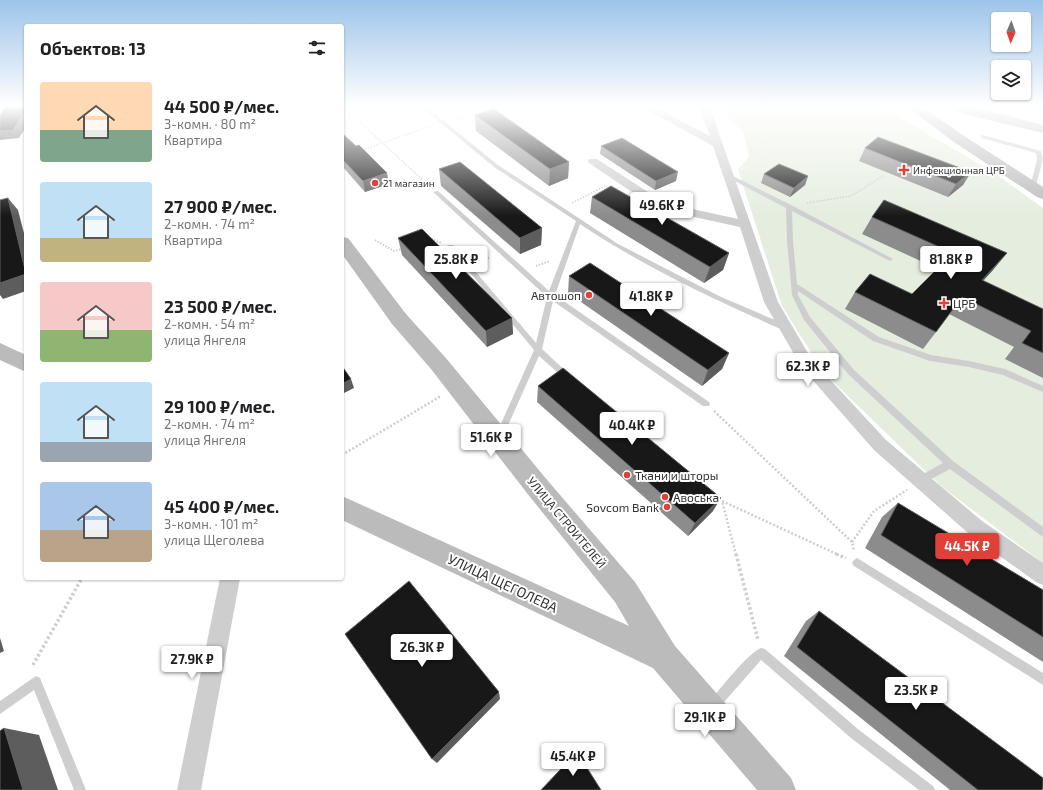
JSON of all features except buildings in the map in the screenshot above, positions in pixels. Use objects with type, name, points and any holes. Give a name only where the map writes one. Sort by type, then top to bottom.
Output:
[{"type":"street","points":[[713,142],[717,144],[729,176],[770,302],[806,364],[880,445],[976,527],[1043,575]]},
{"type":"street","points":[[963,142],[1038,191]]},
{"type":"street","points":[[593,161],[661,206],[746,225]]},
{"type":"street","name":"УЛИЦА СТРОИТЕЛЕЙ","points":[[344,245],[399,319],[438,363],[498,439],[625,592],[664,657]]},
{"type":"street","points":[[0,351],[24,363]]},
{"type":"street","name":"УЛИЦА ЩЕГОЛЕВА","points":[[344,509],[664,657]]},
{"type":"street","points":[[189,790],[230,580]]},
{"type":"street","points":[[664,657],[779,790]]},
{"type":"lane","points":[[467,142],[496,166],[616,245],[719,299],[786,328]]},
{"type":"lane","points":[[1001,142],[1039,152],[1038,191]]},
{"type":"lane","points":[[729,176],[890,259]]},
{"type":"lane","points":[[436,192],[551,296],[706,404]]},
{"type":"lane","points":[[788,206],[795,295],[807,318],[851,372],[950,464],[1043,533]]},
{"type":"lane","points":[[498,439],[538,350],[551,296],[579,220]]},
{"type":"lane","points":[[451,246],[538,350],[573,381]]},
{"type":"lane","points":[[794,285],[876,339],[930,358],[969,364],[1005,372],[1043,389]]},
{"type":"lane","points":[[921,480],[950,464]]},
{"type":"lane","points":[[857,563],[1043,679]]},
{"type":"lane","points":[[710,710],[761,653],[855,734],[929,790]]},
{"type":"lane","points":[[0,708],[36,682],[80,790]]},
{"type":"path","points":[[382,142],[436,192]]},
{"type":"path","points":[[788,206],[851,196],[883,176]]},
{"type":"path","points":[[561,208],[620,178]]},
{"type":"path","points":[[344,454],[456,387]]},
{"type":"path","points":[[706,404],[852,542],[857,563]]},
{"type":"path","points":[[852,542],[874,511],[921,480]]},
{"type":"path","points":[[761,653],[722,502],[857,563]]},
{"type":"path","points":[[33,665],[81,580]]},
{"type":"shaded area","points":[[746,142],[941,142],[993,172],[1043,208],[1043,563],[942,487],[824,373],[782,306],[738,170],[749,156]]},
{"type":"place","name":"Инфекционная ЦРБ","points":[[904,170]]},
{"type":"place","name":"21 магазин","points":[[375,183]]},
{"type":"place","name":"Автошоп","points":[[589,295]]},
{"type":"place","name":"ЦРБ","points":[[944,303]]},
{"type":"place","name":"Ткани и шторы","points":[[627,475]]},
{"type":"place","name":"Авоська","points":[[665,497]]},
{"type":"place","name":"Sovcom Bank","points":[[667,507]]}]
